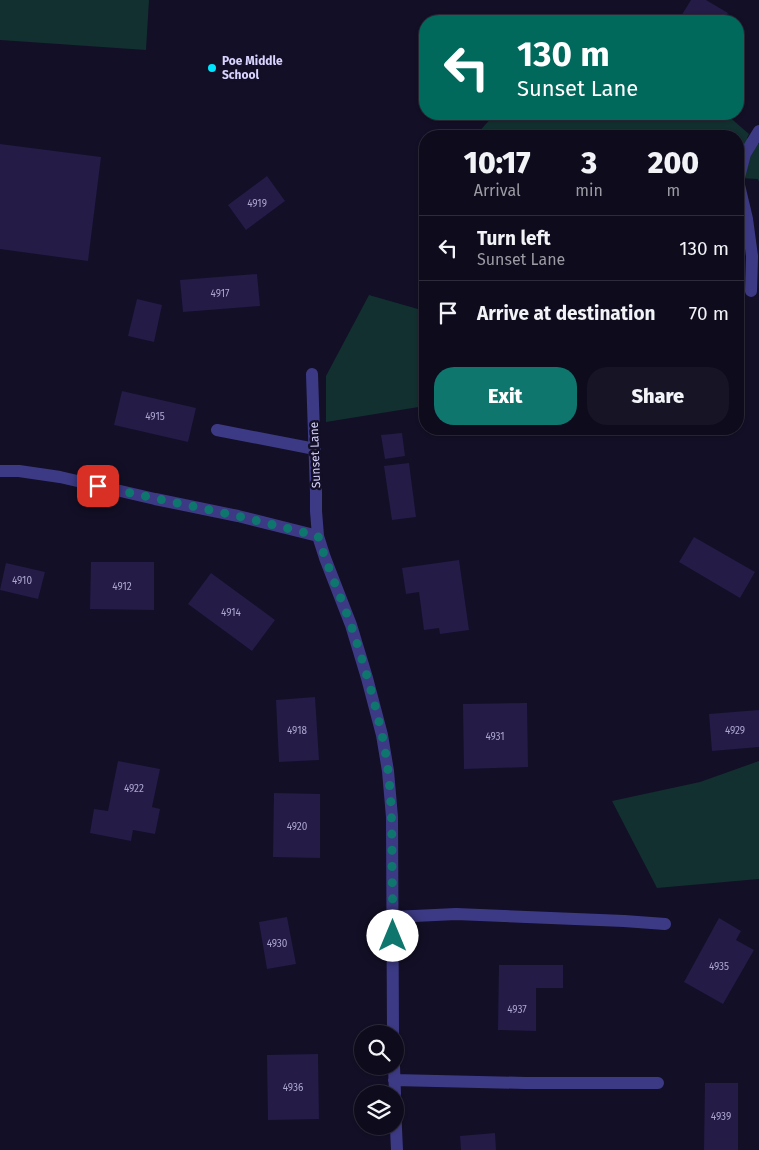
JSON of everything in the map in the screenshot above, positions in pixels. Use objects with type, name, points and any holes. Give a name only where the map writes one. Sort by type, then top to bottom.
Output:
[{"type":"street","points":[[744,158],[759,131]]},
{"type":"street","points":[[744,206],[752,256],[752,291]]},
{"type":"street","name":"Sunset Lane","points":[[312,374],[318,536],[351,625],[367,678],[382,735],[388,771],[392,817],[393,1025]]},
{"type":"street","points":[[216,430],[315,449]]},
{"type":"street","points":[[0,471],[19,471],[60,477],[238,516],[318,536]]},
{"type":"street","points":[[393,917],[456,914],[665,924]]},
{"type":"street","points":[[394,1075],[394,1085]]},
{"type":"street","points":[[394,1080],[525,1083],[658,1083]]},
{"type":"street","points":[[396,1135],[396,1150]]},
{"type":"green space","points":[[0,0],[149,0],[146,50],[0,40]]},
{"type":"green space","points":[[490,120],[733,120],[749,134],[747,138],[759,144],[759,182],[758,179],[744,178],[744,130],[480,130]]},
{"type":"green space","points":[[369,295],[419,309],[419,407],[326,422],[326,376]]},
{"type":"green space","points":[[759,761],[759,879],[657,888],[612,801],[700,782]]},
{"type":"building","points":[[691,0],[706,0],[728,13],[727,15],[682,15]]},
{"type":"building","points":[[0,144],[101,157],[88,261],[0,249]]},
{"type":"building","points":[[267,176],[285,201],[246,230],[228,205]]},
{"type":"building","points":[[257,274],[260,306],[183,312],[180,280]]},
{"type":"building","points":[[137,299],[162,305],[154,342],[128,336]]},
{"type":"building","points":[[122,391],[196,408],[188,442],[114,425]]},
{"type":"building","points":[[402,433],[405,456],[385,459],[381,435]]},
{"type":"building","points":[[409,463],[416,517],[392,520],[384,466]]},
{"type":"building","points":[[694,537],[755,572],[740,598],[679,562]]},
{"type":"building","points":[[459,560],[469,630],[440,634],[439,628],[424,630],[419,592],[406,594],[402,568]]},
{"type":"building","points":[[91,562],[154,562],[154,610],[90,609]]},
{"type":"building","points":[[6,563],[45,572],[38,599],[0,590]]},
{"type":"building","points":[[211,573],[275,620],[252,651],[188,604]]},
{"type":"building","points":[[315,697],[319,760],[279,762],[276,700]]},
{"type":"building","points":[[527,703],[528,767],[464,769],[463,704]]},
{"type":"building","points":[[759,710],[759,747],[712,751],[709,714]]},
{"type":"building","points":[[118,761],[160,769],[152,807],[160,809],[155,834],[133,830],[131,841],[90,833],[94,809],[108,811]]},
{"type":"building","points":[[274,793],[320,794],[320,858],[273,857]]},
{"type":"building","points":[[287,917],[296,964],[267,969],[259,922]]},
{"type":"building","points":[[719,918],[741,931],[736,940],[754,950],[723,1004],[684,982]]},
{"type":"building","points":[[499,965],[563,965],[563,988],[536,988],[536,1031],[498,1030]]},
{"type":"building","points":[[318,1054],[319,1119],[268,1120],[267,1055]]},
{"type":"building","points":[[705,1083],[738,1083],[738,1150],[704,1150]]},
{"type":"building","points":[[495,1133],[496,1150],[461,1150],[460,1136]]},
{"type":"place","name":"Poe Middle School","points":[[212,68]]},
{"type":"route","points":[[98,486],[238,516],[318,536],[351,625],[382,735],[388,771],[392,817],[393,936]]}]
